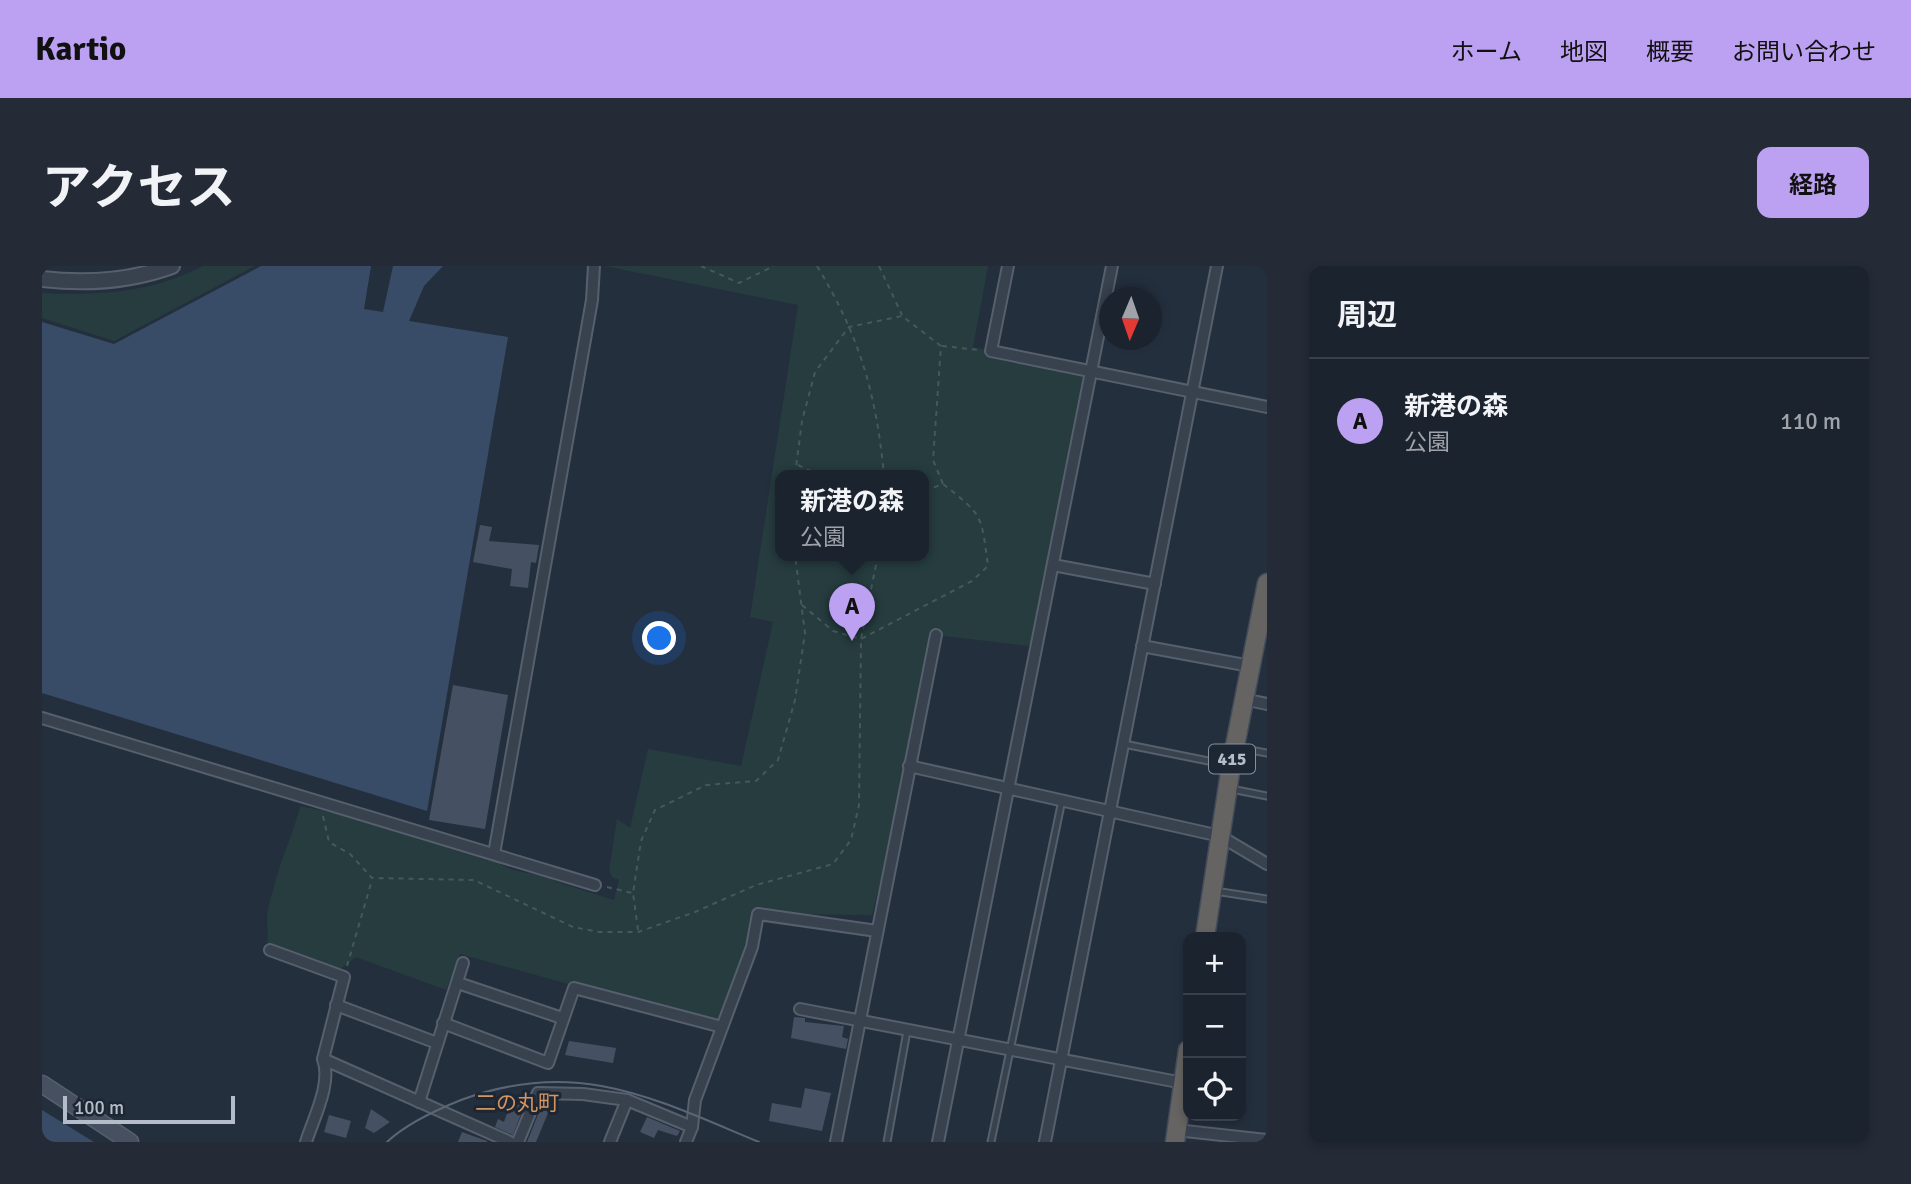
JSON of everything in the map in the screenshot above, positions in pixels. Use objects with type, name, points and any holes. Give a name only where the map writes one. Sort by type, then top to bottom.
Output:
[{"type":"highway","name":"415","points":[[1206,932],[1231,766],[1267,583]]},
{"type":"highway","points":[[1175,1136],[1183,1083]]},
{"type":"main road","points":[[42,1084],[130,1142]]},
{"type":"street","points":[[42,279],[73,282],[117,279],[172,266]]},
{"type":"street","points":[[494,854],[590,313],[594,266]]},
{"type":"street","points":[[1008,266],[991,351],[1267,407]]},
{"type":"street","points":[[939,1142],[1112,266]]},
{"type":"street","points":[[1045,1142],[1217,266]]},
{"type":"street","points":[[1053,565],[1154,584]]},
{"type":"street","points":[[836,1142],[936,635]]},
{"type":"street","points":[[1142,646],[1250,666]]},
{"type":"street","points":[[1243,699],[1267,704]]},
{"type":"street","points":[[42,718],[595,885]]},
{"type":"street","points":[[909,766],[1220,836],[1267,864]]},
{"type":"street","points":[[686,1142],[692,1127],[695,1100],[752,947],[758,914],[877,931]]},
{"type":"street","points":[[270,950],[344,977],[323,1059],[327,1069],[306,1142]]},
{"type":"street","points":[[419,1102],[463,963]]},
{"type":"street","points":[[458,983],[562,1018]]},
{"type":"street","points":[[443,1023],[548,1063],[574,988],[722,1027]]},
{"type":"street","points":[[336,1005],[437,1043]]},
{"type":"street","points":[[800,1009],[1183,1083]]},
{"type":"street","points":[[323,1059],[510,1142]]},
{"type":"street","points":[[518,1142],[538,1093],[583,1094],[627,1101],[692,1127]]},
{"type":"street","points":[[610,1142],[627,1101]]},
{"type":"street","points":[[1175,1136],[1267,1140]]},
{"type":"lane","points":[[1123,743],[1231,766]]},
{"type":"lane","points":[[1235,747],[1267,753]]},
{"type":"lane","points":[[1227,789],[1267,796]]},
{"type":"lane","points":[[991,1142],[1062,800]]},
{"type":"lane","points":[[1212,890],[1267,899]]},
{"type":"lane","points":[[887,1142],[908,1028]]},
{"type":"path","points":[[701,266],[739,283],[774,266]]},
{"type":"path","points":[[817,266],[864,360],[878,416],[883,470]]},
{"type":"path","points":[[879,266],[902,316],[941,346],[991,351]]},
{"type":"path","points":[[796,470],[802,421],[815,372],[849,327],[902,316]]},
{"type":"path","points":[[801,604],[833,631],[861,639],[972,581],[988,566],[982,526],[975,509],[943,484],[933,460],[941,346]]},
{"type":"path","points":[[796,465],[808,470]]},
{"type":"path","points":[[929,489],[943,484]]},
{"type":"path","points":[[638,932],[633,893],[641,841],[655,810],[706,785],[756,781],[778,760],[795,700],[805,633],[795,561]]},
{"type":"path","points":[[320,802],[329,842],[350,855],[372,878],[474,880],[573,927],[599,932],[638,932],[695,912],[756,885],[833,864],[851,840],[859,792],[861,639],[877,561]]},
{"type":"path","points":[[344,977],[372,878]]},
{"type":"path","points":[[595,885],[633,893]]},
{"type":"green space","points":[[203,266],[255,266],[114,341],[42,318],[42,293],[104,293],[145,287],[165,282]]},
{"type":"green space","points":[[605,266],[988,266],[973,347],[1091,371],[1036,647],[936,635],[909,766],[872,915],[758,914],[722,1027],[460,954],[446,990],[356,957],[340,969],[267,945],[269,903],[300,806],[334,813],[489,861],[494,859],[513,870],[549,876],[554,881],[614,900],[619,880],[612,877],[609,870],[617,819],[630,828],[648,749],[741,766],[773,622],[750,617],[798,305]]},
{"type":"water","points":[[261,266],[371,266],[364,309],[383,312],[393,266],[443,266],[424,286],[409,321],[508,337],[427,811],[42,693],[42,322],[114,344]]},
{"type":"water","points":[[42,1110],[94,1142],[42,1142]]},
{"type":"building","points":[[480,525],[492,527],[489,541],[539,545],[536,563],[531,562],[528,588],[510,586],[512,569],[473,562]]},
{"type":"building","points":[[453,685],[508,695],[485,829],[429,820]]},
{"type":"building","points":[[794,1017],[805,1018],[805,1022],[844,1026],[842,1037],[848,1039],[846,1049],[791,1038]]},
{"type":"building","points":[[569,1041],[616,1048],[613,1063],[565,1055]]},
{"type":"building","points":[[805,1088],[831,1093],[822,1131],[769,1121],[772,1103],[801,1108]]},
{"type":"building","points":[[516,1097],[526,1101],[513,1135],[495,1127],[498,1119],[504,1122],[512,1099]]},
{"type":"building","points":[[553,1101],[536,1142],[527,1142],[543,1102]]},
{"type":"building","points":[[371,1109],[390,1122],[374,1133],[365,1128]]},
{"type":"building","points":[[329,1115],[351,1121],[346,1138],[324,1132]]},
{"type":"building","points":[[647,1117],[680,1131],[677,1136],[658,1130],[654,1138],[640,1132]]},
{"type":"building","points":[[462,1132],[487,1141],[487,1142],[458,1142]]},
{"type":"tram line","points":[[387,1142],[413,1123],[461,1100],[503,1088],[542,1082],[614,1088],[684,1111],[759,1142]]},
{"type":"place","name":"新港の森","points":[[852,641]]},
{"type":"district","name":"二の丸町","points":[[517,1103]]}]
